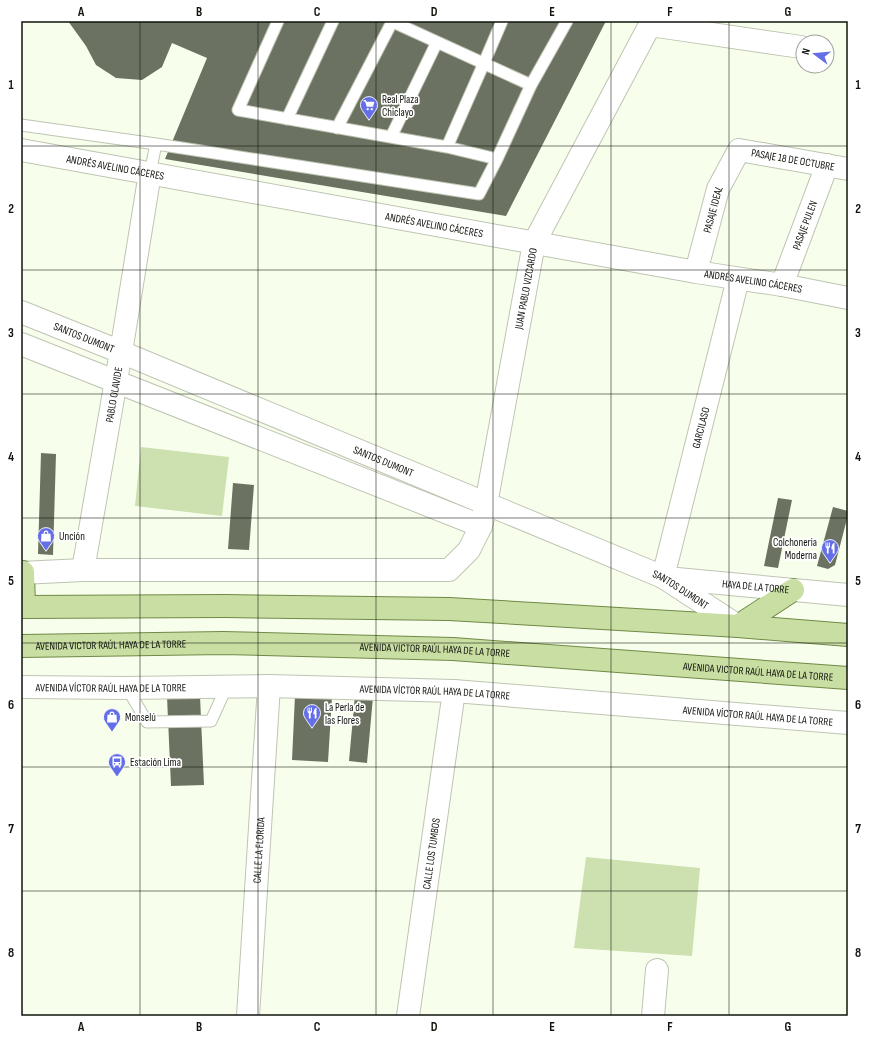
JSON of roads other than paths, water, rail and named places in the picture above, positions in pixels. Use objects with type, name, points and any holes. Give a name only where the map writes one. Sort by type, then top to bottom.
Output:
[{"type":"main road","points":[[22,572],[23,607],[225,606],[449,609],[738,626],[848,635]]},
{"type":"main road","points":[[738,626],[793,590]]},
{"type":"main road","name":"AVENIDA VICTOR RAÚL HAYA DE LA TORRE","points":[[21,646],[223,643],[453,649],[848,678]]},
{"type":"street","points":[[651,23],[795,46]]},
{"type":"street","name":"JUAN PABLO VIZCARDO","points":[[83,570],[449,570],[469,550],[481,526],[534,243],[651,23]]},
{"type":"street","name":"ANDRÉS AVELINO CÁCERES","points":[[21,150],[848,298]]},
{"type":"street","name":"PASAJE 18 DE OCTUBRE","points":[[739,150],[848,169]]},
{"type":"street","name":"PASAJE IDEAL","points":[[696,272],[718,189],[739,150]]},
{"type":"street","name":"PASAJE PULEN","points":[[782,285],[827,165]]},
{"type":"street","name":"PABLO OLAVIDE","points":[[83,570],[116,382],[150,173]]},
{"type":"street","name":"GARCILASO","points":[[663,577],[738,279]]},
{"type":"street","name":"SANTOS DUMONT","points":[[21,312],[663,577],[738,626]]},
{"type":"street","points":[[21,344],[481,526]]},
{"type":"street","points":[[22,572],[83,570]]},
{"type":"street","name":"HAYA DE LA TORRE","points":[[663,577],[848,595]]},
{"type":"street","name":"AVENIDA VÍCTOR RAÚL HAYA DE LA TORRE","points":[[21,688],[269,686],[454,692],[848,723]]},
{"type":"street","name":"CALLE LA FLORIDA","points":[[248,1016],[269,686]]},
{"type":"street","name":"CALLE LOS TUMBOS","points":[[408,1016],[454,692]]},
{"type":"street","points":[[653,1016],[657,970]]},
{"type":"lane","points":[[278,21],[238,110],[447,147],[497,159]]},
{"type":"lane","points":[[287,118],[333,21]]},
{"type":"lane","points":[[337,128],[391,21],[531,85]]},
{"type":"lane","points":[[447,147],[502,21]]},
{"type":"lane","points":[[21,125],[329,170],[479,194],[531,85],[567,21]]},
{"type":"lane","points":[[391,137],[437,42]]},
{"type":"lane","points":[[150,173],[156,144]]},
{"type":"lane","points":[[127,688],[148,722],[203,722],[211,721],[227,686]]},
{"type":"place","name":"Real Plaza Chiclayo","points":[[369,120]]},
{"type":"place","name":"Unción","points":[[46,551]]},
{"type":"place","name":"Colchoneria Moderna","points":[[830,563]]},
{"type":"place","name":"La Perla de las Flores","points":[[312,728]]},
{"type":"place","name":"Monselú","points":[[112,732]]},
{"type":"place","name":"Estación Lima","points":[[117,777]]}]
